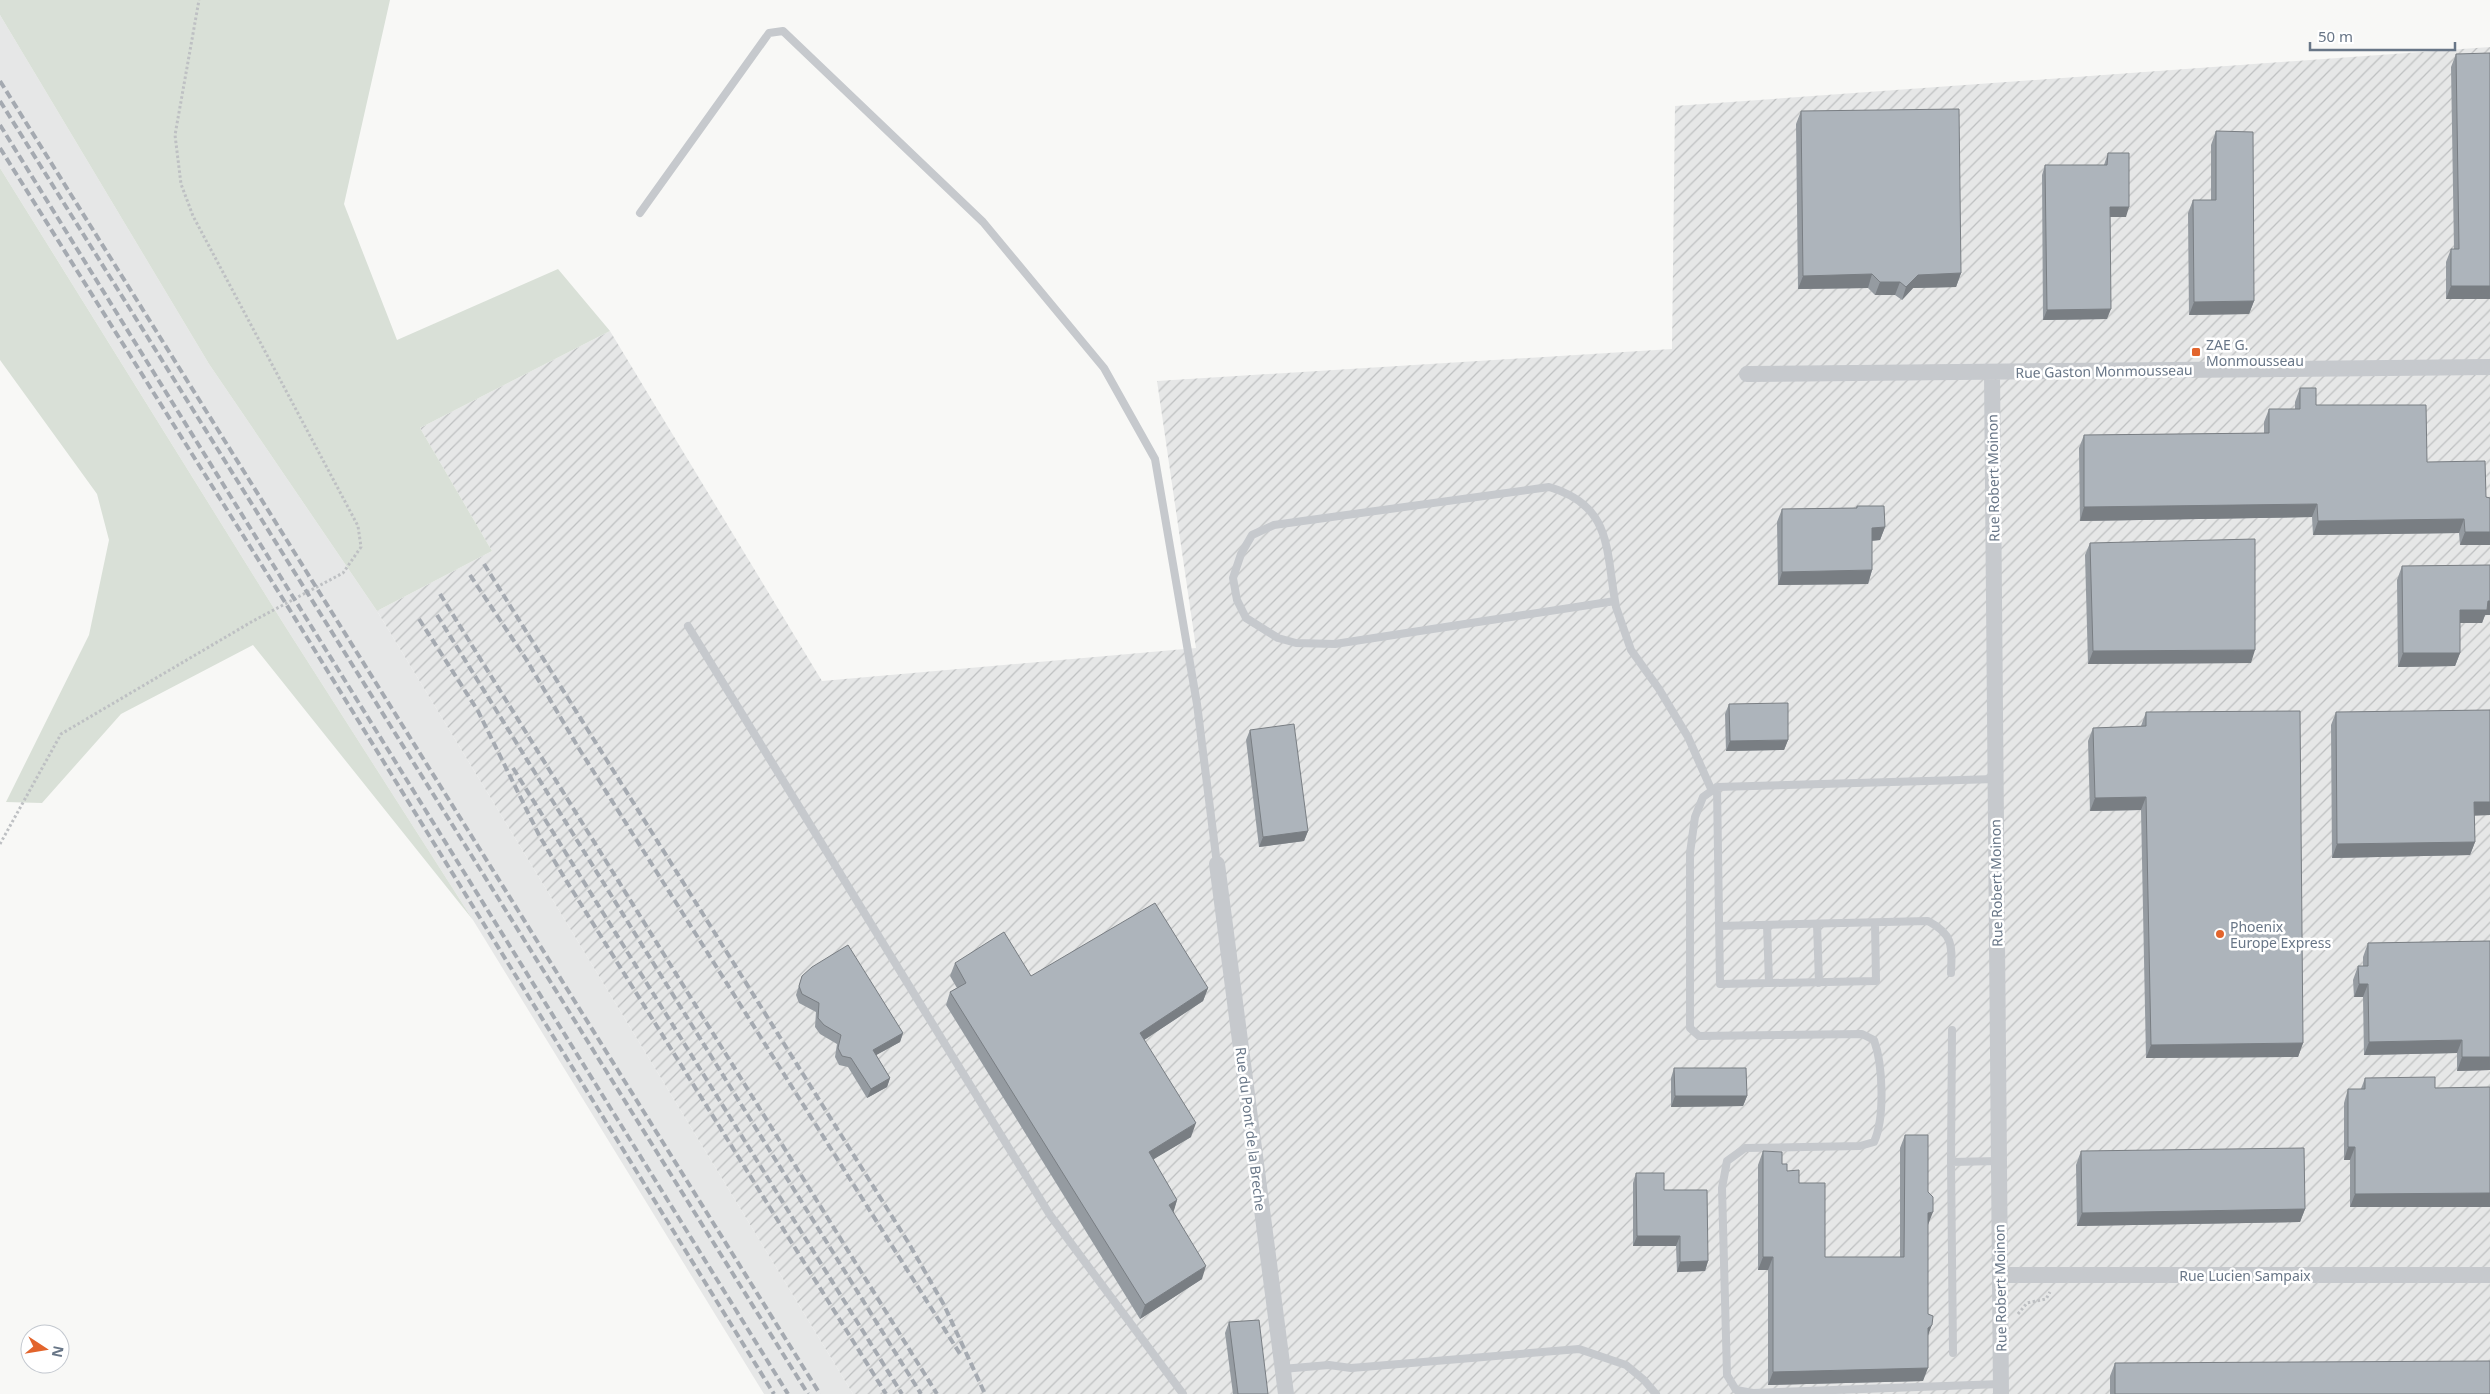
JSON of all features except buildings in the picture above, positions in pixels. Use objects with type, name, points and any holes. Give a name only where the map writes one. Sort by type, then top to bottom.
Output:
[{"type":"street","name":"Rue Gaston Monmousseau","points":[[1747,374],[2490,367]]},
{"type":"street","name":"Rue Robert Moinon","points":[[1992,372],[2001,1389]]},
{"type":"street","name":"Rue du Pont de la Breche","points":[[1217,864],[1286,1394]]},
{"type":"street","name":"Rue Lucien Sampaix","points":[[2000,1275],[2490,1275]]},
{"type":"lane","points":[[640,213],[769,33],[782,31],[983,222],[1104,368],[1155,459],[1197,704],[1217,864]]},
{"type":"lane","points":[[1615,601],[1335,644],[1296,643],[1278,638],[1246,618],[1237,600],[1233,578],[1252,535],[1274,525],[1549,487],[1568,492],[1585,504],[1598,519],[1606,544],[1615,601],[1631,650],[1659,689],[1688,736],[1714,789],[1720,984],[1876,981],[1875,923]]},
{"type":"lane","points":[[688,626],[1050,1215],[1183,1394]]},
{"type":"lane","points":[[1996,779],[1714,789],[1703,797],[1695,817],[1690,853],[1690,1028],[1699,1036],[1862,1034],[1874,1040],[1880,1057],[1879,1130],[1874,1142],[1860,1146],[1745,1148],[1727,1161],[1722,1188],[1727,1376],[1736,1390],[1753,1393],[2001,1389]]},
{"type":"lane","points":[[1719,926],[1928,922],[1941,928],[1952,947],[1951,973]]},
{"type":"lane","points":[[1818,924],[1818,983]]},
{"type":"lane","points":[[1767,925],[1769,983]]},
{"type":"lane","points":[[1952,1030],[1953,1353]]},
{"type":"lane","points":[[1951,1162],[1999,1161]]},
{"type":"lane","points":[[1282,1369],[1329,1365],[1351,1368],[1579,1349],[1626,1366],[1644,1380],[1656,1394]]},
{"type":"path","points":[[0,844],[60,734],[253,621],[343,573],[361,547],[358,526],[193,216],[181,184],[175,135],[199,0]]},
{"type":"path","name":"Rue Robert Moinon","points":[[2016,1318],[2027,1303],[2046,1299],[2050,1292],[2051,1276]]},
{"type":"shaded area","points":[[0,0],[390,0],[344,204],[397,340],[558,269],[610,331],[420,428],[492,551],[377,611],[209,364],[0,15]]},
{"type":"shaded area","points":[[0,15],[209,364],[377,611],[853,1394],[764,1394],[473,920],[285,626],[0,168]]},
{"type":"shaded area","points":[[2490,47],[2490,1394],[853,1394],[377,611],[492,551],[420,428],[610,331],[822,681],[1196,648],[1157,381],[1672,349],[1675,106]]},
{"type":"shaded area","points":[[0,168],[285,626],[473,920],[253,645],[121,714],[42,803],[6,802],[89,635],[109,540],[97,494],[0,360]]},
{"type":"railway","points":[[0,81],[820,1394]]},
{"type":"railway","points":[[0,101],[808,1394]]},
{"type":"railway","points":[[0,125],[788,1394]]},
{"type":"railway","points":[[0,148],[293,615],[774,1394]]},
{"type":"railway","points":[[484,564],[908,1242],[944,1305],[985,1394]]},
{"type":"railway","points":[[470,575],[526,659],[578,747],[962,1357]]},
{"type":"railway","points":[[440,594],[937,1394]]},
{"type":"railway","points":[[437,615],[921,1394]]},
{"type":"railway","points":[[419,619],[478,711],[540,837],[564,877],[886,1394]]},
{"type":"railway","points":[[513,768],[902,1394]]},
{"type":"place","name":"ZAE G. Monmousseau","points":[[2196,352]]},
{"type":"place","name":"Phoenix Europe Express","points":[[2220,934]]}]
